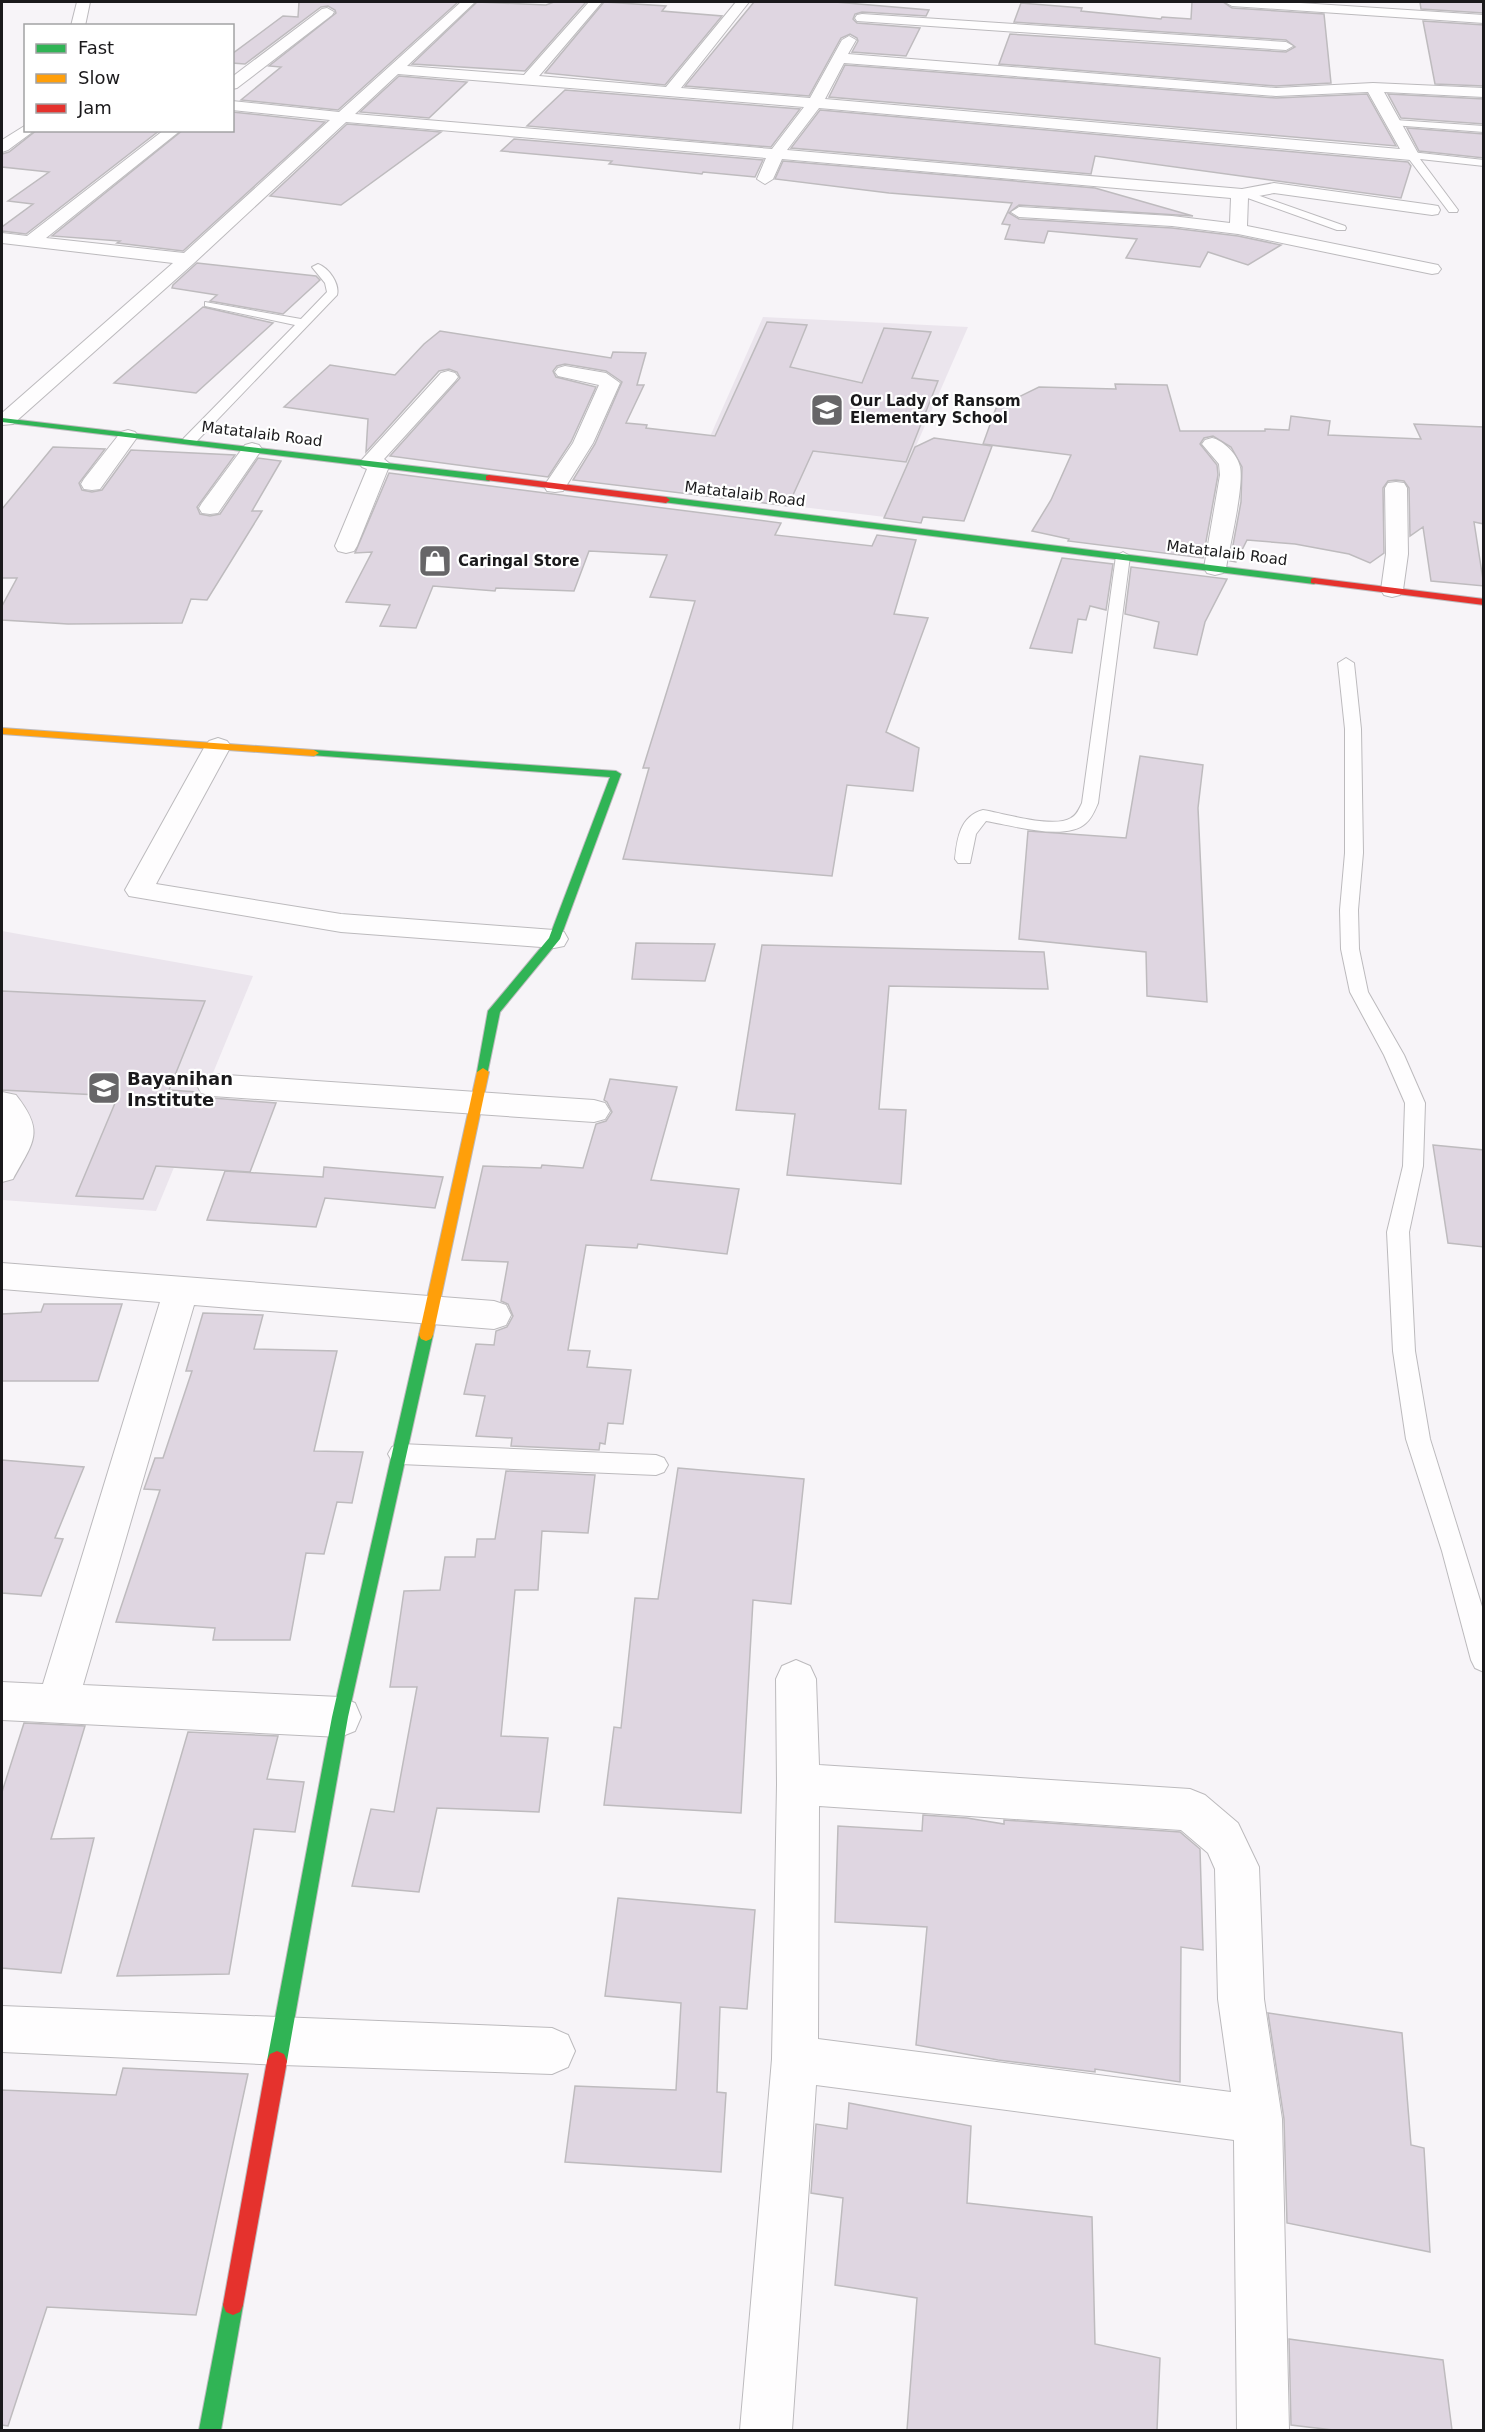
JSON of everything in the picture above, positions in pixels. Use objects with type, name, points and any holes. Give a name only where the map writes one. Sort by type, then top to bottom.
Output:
[{"type":"street","points":[[78,24],[82,2]]},
{"type":"street","points":[[4,420],[188,259],[340,117],[468,2]]},
{"type":"street","points":[[528,80],[596,2]]},
{"type":"street","points":[[669,93],[743,2]]},
{"type":"street","points":[[765,179],[776,154],[815,102],[838,58],[872,2]]},
{"type":"street","points":[[1232,2],[1322,6],[1484,19]]},
{"type":"street","points":[[234,83],[327,12]]},
{"type":"street","points":[[862,18],[1286,46]]},
{"type":"street","points":[[838,58],[1276,92],[1372,87],[1484,93]]},
{"type":"street","points":[[394,69],[669,93],[815,102],[1411,155]]},
{"type":"street","points":[[1372,87],[1395,123],[1411,155]]},
{"type":"street","points":[[234,105],[340,117],[1243,194],[1274,188],[1432,210]]},
{"type":"street","points":[[2,147],[24,131]]},
{"type":"street","points":[[31,241],[171,132]]},
{"type":"street","points":[[1238,230],[1243,194]]},
{"type":"street","points":[[1019,212],[1172,221],[1238,230],[1432,269]]},
{"type":"street","points":[[2,238],[188,259]]},
{"type":"street","points":[[555,486],[583,443],[610,383],[599,376],[565,372]]},
{"type":"street","points":[[346,546],[374,464],[448,377]]},
{"type":"street","name":"Matatalaib Road","points":[[4,420],[1484,602]]},
{"type":"street","points":[[92,484],[128,436]]},
{"type":"street","points":[[1212,444],[1229,464],[1231,475],[1215,568]]},
{"type":"street","points":[[210,508],[252,449]]},
{"type":"street","points":[[1392,590],[1397,554],[1396,488]]},
{"type":"street","points":[[2,731],[616,774],[554,939],[494,1011],[478,1103],[340,1717],[210,2430]]},
{"type":"street","points":[[218,746],[139,890],[341,923],[554,939]]},
{"type":"street","points":[[212,1085],[594,1111]]},
{"type":"street","points":[[2,1103],[17,1117],[20,1134],[2,1170]]},
{"type":"street","points":[[2,1276],[494,1315]]},
{"type":"street","points":[[57,1704],[181,1289]]},
{"type":"street","points":[[766,2430],[795,2059],[798,1784],[796,1679]]},
{"type":"street","points":[[2,1701],[340,1717]]},
{"type":"street","points":[[798,1784],[1190,1810],[1223,1838],[1237,1867],[1241,1999],[1258,2118],[1263,2430]]},
{"type":"street","points":[[2,2029],[552,2051]]},
{"type":"street","points":[[795,2059],[1258,2118]]},
{"type":"lane","points":[[1395,123],[1484,129]]},
{"type":"lane","points":[[1411,155],[1484,163]]},
{"type":"lane","points":[[1411,155],[1424,168],[1453,210]]},
{"type":"lane","points":[[1243,194],[1341,228]]},
{"type":"lane","points":[[189,441],[333,293],[331,282],[318,267]]},
{"type":"lane","points":[[209,304],[304,323]]},
{"type":"lane","points":[[964,859],[967,830],[972,821],[983,815],[1060,827],[1075,824],[1083,817],[1090,803],[1123,556]]},
{"type":"lane","points":[[1346,663],[1353,729],[1354,853],[1349,910],[1350,950],[1359,992],[1394,1055],[1415,1103],[1413,1166],[1398,1232],[1404,1351],[1418,1439],[1454,1551],[1484,1660]]},
{"type":"lane","points":[[400,1454],[656,1465]]},
{"type":"shaded area","name":"Our Lady of Ransom Elementary School","points":[[763,317],[968,327],[885,517],[685,493]]},
{"type":"shaded area","name":"Bayanihan Institute","points":[[2,931],[253,976],[156,1211],[2,1200]]},
{"type":"building","points":[[299,2],[458,2],[338,110],[241,100],[281,67],[269,66],[336,13],[328,6],[321,7],[245,64],[234,63],[234,53],[283,16],[298,17]]},
{"type":"building","points":[[477,2],[546,5],[554,2],[586,2],[525,71],[412,64]]},
{"type":"building","points":[[604,2],[666,6],[662,11],[722,16],[665,85],[545,73]]},
{"type":"building","points":[[754,2],[835,2],[929,10],[926,16],[862,12],[855,14],[853,19],[857,23],[920,28],[906,56],[852,52],[858,41],[857,38],[850,34],[841,38],[809,96],[685,86]]},
{"type":"building","points":[[1192,2],[1223,2],[1232,8],[1324,14],[1331,83],[1276,86],[999,64],[1010,34],[1286,52],[1295,47],[1286,40],[1014,22],[1021,3],[1082,8],[1081,11],[1161,19],[1162,17],[1191,19]]},
{"type":"building","points":[[1420,2],[1484,2],[1484,13],[1421,9]]},
{"type":"building","points":[[1423,21],[1484,25],[1484,86],[1435,84]]},
{"type":"building","points":[[845,65],[1276,98],[1367,94],[1396,146],[829,97]]},
{"type":"building","points":[[399,76],[467,82],[429,118],[360,112]]},
{"type":"building","points":[[565,90],[800,109],[771,147],[527,126]]},
{"type":"building","points":[[1388,94],[1484,99],[1484,124],[1401,118]]},
{"type":"building","points":[[820,110],[1408,162],[1411,166],[1401,198],[1095,156],[1091,174],[791,148]]},
{"type":"building","points":[[234,112],[325,122],[183,251],[117,243],[120,241],[52,236],[181,132],[234,132]]},
{"type":"building","points":[[347,124],[441,132],[341,205],[270,196]]},
{"type":"building","points":[[1407,128],[1484,134],[1484,158],[1419,151]]},
{"type":"building","points":[[34,132],[157,132],[26,234],[2,231],[2,227],[33,204],[8,201],[49,172],[2,167],[2,154],[9,152]]},
{"type":"building","points":[[514,139],[763,160],[755,177],[703,172],[702,174],[609,164],[612,161],[501,151]]},
{"type":"building","points":[[783,161],[1095,188],[1193,216],[1019,205],[1009,213],[1019,219],[1172,228],[1238,236],[1281,245],[1248,265],[1208,252],[1200,267],[1126,258],[1137,239],[1048,231],[1044,243],[1005,239],[1010,225],[1002,224],[1012,203],[889,193],[775,179]]},
{"type":"building","points":[[197,263],[316,276],[320,280],[283,314],[210,301],[217,295],[172,288]]},
{"type":"building","points":[[203,307],[273,323],[196,393],[114,383]]},
{"type":"building","points":[[767,322],[807,325],[790,367],[862,383],[884,328],[931,332],[912,378],[938,381],[906,462],[813,451],[788,506],[573,480],[595,444],[622,382],[606,371],[565,364],[557,366],[553,371],[556,377],[596,387],[571,442],[548,477],[390,456],[460,378],[457,372],[449,369],[439,371],[366,452],[368,419],[284,407],[330,365],[395,375],[424,344],[440,331],[611,358],[613,352],[646,353],[637,385],[644,385],[626,423],[647,425],[646,428],[715,436]]},
{"type":"building","points":[[1115,384],[1167,385],[1180,431],[1289,430],[1291,416],[1330,421],[1328,435],[1421,439],[1414,424],[1484,427],[1484,524],[1474,522],[1484,586],[1431,581],[1423,527],[1410,536],[1409,488],[1404,481],[1396,480],[1388,481],[1383,488],[1384,553],[1370,563],[1349,554],[1295,544],[1247,540],[1236,562],[1230,561],[1241,502],[1242,467],[1231,447],[1213,436],[1204,438],[1200,444],[1217,465],[1218,475],[1203,558],[1068,541],[1069,539],[1032,531],[1051,500],[1071,455],[983,444],[996,408],[1039,387],[1116,389]]},
{"type":"building","points":[[934,438],[992,446],[964,521],[923,517],[921,523],[884,518],[915,447]]},
{"type":"building","points":[[53,447],[105,449],[79,483],[82,490],[92,492],[102,490],[131,450],[235,455],[197,507],[200,514],[210,516],[220,514],[258,458],[281,461],[252,511],[262,511],[207,600],[191,599],[182,623],[68,624],[2,620],[2,606],[17,578],[2,578],[2,509]]},
{"type":"building","points":[[389,473],[781,523],[775,535],[872,546],[877,535],[916,540],[894,614],[928,618],[886,732],[919,748],[913,791],[847,785],[832,876],[623,859],[649,768],[643,768],[695,601],[650,597],[667,555],[589,551],[574,591],[496,588],[495,591],[433,586],[416,628],[380,626],[390,605],[346,602],[372,552],[355,553]]},
{"type":"building","points":[[1062,558],[1113,564],[1106,610],[1090,606],[1086,620],[1078,619],[1072,653],[1030,648]]},
{"type":"building","points":[[1131,567],[1227,579],[1205,622],[1197,655],[1154,648],[1159,622],[1125,614]]},
{"type":"building","points":[[1140,756],[1203,765],[1198,808],[1207,1002],[1147,996],[1146,952],[1019,939],[1028,831],[1126,838]]},
{"type":"building","points":[[636,943],[715,944],[705,981],[632,979]]},
{"type":"building","points":[[762,945],[1044,952],[1048,989],[889,986],[879,1109],[906,1110],[901,1184],[787,1175],[795,1114],[736,1110]]},
{"type":"building","points":[[2,991],[205,1001],[169,1090],[198,1092],[200,1095],[212,1098],[276,1103],[250,1172],[156,1166],[143,1199],[76,1196],[118,1096],[2,1090]]},
{"type":"building","points":[[610,1079],[677,1087],[651,1180],[739,1189],[727,1254],[638,1244],[637,1248],[586,1245],[568,1350],[590,1351],[587,1367],[631,1370],[623,1424],[608,1423],[605,1444],[600,1443],[599,1450],[511,1446],[512,1438],[476,1436],[485,1396],[464,1394],[476,1344],[494,1345],[496,1331],[507,1327],[513,1316],[508,1304],[501,1301],[508,1262],[462,1260],[483,1166],[541,1168],[542,1165],[583,1168],[596,1124],[606,1121],[612,1112],[604,1100]]},
{"type":"building","points":[[1433,1145],[1484,1150],[1484,1247],[1448,1243]]},
{"type":"building","points":[[324,1167],[443,1177],[435,1208],[325,1198],[316,1227],[207,1220],[225,1171],[323,1177]]},
{"type":"building","points":[[44,1304],[122,1304],[98,1381],[2,1381],[2,1314],[41,1312]]},
{"type":"building","points":[[203,1313],[263,1315],[254,1349],[337,1351],[314,1451],[363,1452],[352,1503],[337,1502],[324,1554],[306,1553],[290,1640],[213,1640],[215,1628],[116,1622],[160,1490],[144,1489],[155,1458],[163,1458],[192,1371],[186,1371]]},
{"type":"building","points":[[2,1460],[84,1467],[55,1538],[63,1539],[41,1596],[2,1593]]},
{"type":"building","points":[[678,1468],[804,1479],[791,1604],[753,1600],[741,1813],[604,1805],[614,1727],[621,1728],[635,1598],[658,1599]]},
{"type":"building","points":[[506,1471],[595,1475],[588,1533],[542,1531],[538,1590],[515,1590],[501,1736],[548,1738],[539,1812],[437,1808],[419,1892],[352,1886],[371,1809],[394,1812],[417,1687],[390,1687],[404,1591],[440,1590],[445,1557],[475,1557],[477,1539],[495,1539]]},
{"type":"building","points":[[24,1723],[85,1726],[51,1839],[94,1838],[61,1973],[2,1968],[2,1792]]},
{"type":"building","points":[[188,1732],[278,1736],[267,1779],[304,1782],[295,1832],[254,1829],[229,1974],[117,1976]]},
{"type":"building","points":[[923,1815],[967,1818],[1004,1824],[1004,1820],[1180,1832],[1200,1849],[1203,1950],[1181,1947],[1180,2082],[1095,2069],[1095,2072],[998,2060],[916,2045],[927,1927],[835,1922],[838,1826],[922,1831]]},
{"type":"building","points":[[618,1898],[755,1910],[747,2009],[720,2007],[717,2092],[726,2093],[721,2172],[565,2162],[575,2086],[676,2090],[681,2003],[605,1996]]},
{"type":"building","points":[[1268,2013],[1402,2033],[1411,2145],[1424,2148],[1430,2252],[1287,2223],[1284,2119]]},
{"type":"building","points":[[123,2068],[248,2074],[196,2315],[47,2307],[8,2426],[2,2425],[2,2090],[116,2095]]},
{"type":"building","points":[[849,2103],[971,2126],[967,2203],[1092,2217],[1095,2344],[1160,2358],[1157,2430],[907,2430],[917,2298],[835,2285],[843,2198],[811,2193],[816,2124],[847,2129]]},
{"type":"building","points":[[1289,2339],[1443,2360],[1452,2430],[1333,2430],[1291,2425]]},
{"type":"traffic: fast","points":[[2,420],[489,478]]},
{"type":"traffic: fast","points":[[666,500],[1314,581]]},
{"type":"traffic: fast","points":[[314,753],[616,774],[554,939],[494,1011],[483,1072]]},
{"type":"traffic: fast","points":[[277,2061],[340,1717],[426,1335]]},
{"type":"traffic: fast","points":[[210,2430],[233,2305]]},
{"type":"traffic: slow","points":[[2,731],[314,753]]},
{"type":"traffic: slow","points":[[426,1335],[483,1072]]},
{"type":"traffic: jam","points":[[489,478],[666,500]]},
{"type":"traffic: jam","points":[[1314,581],[1484,602]]},
{"type":"traffic: jam","points":[[233,2305],[277,2061]]},
{"type":"place","name":"Our Lady of Ransom Elementary School","points":[[827,410]]},
{"type":"place","name":"Caringal Store","points":[[435,561]]},
{"type":"place","name":"Bayanihan Institute","points":[[104,1088]]}]
